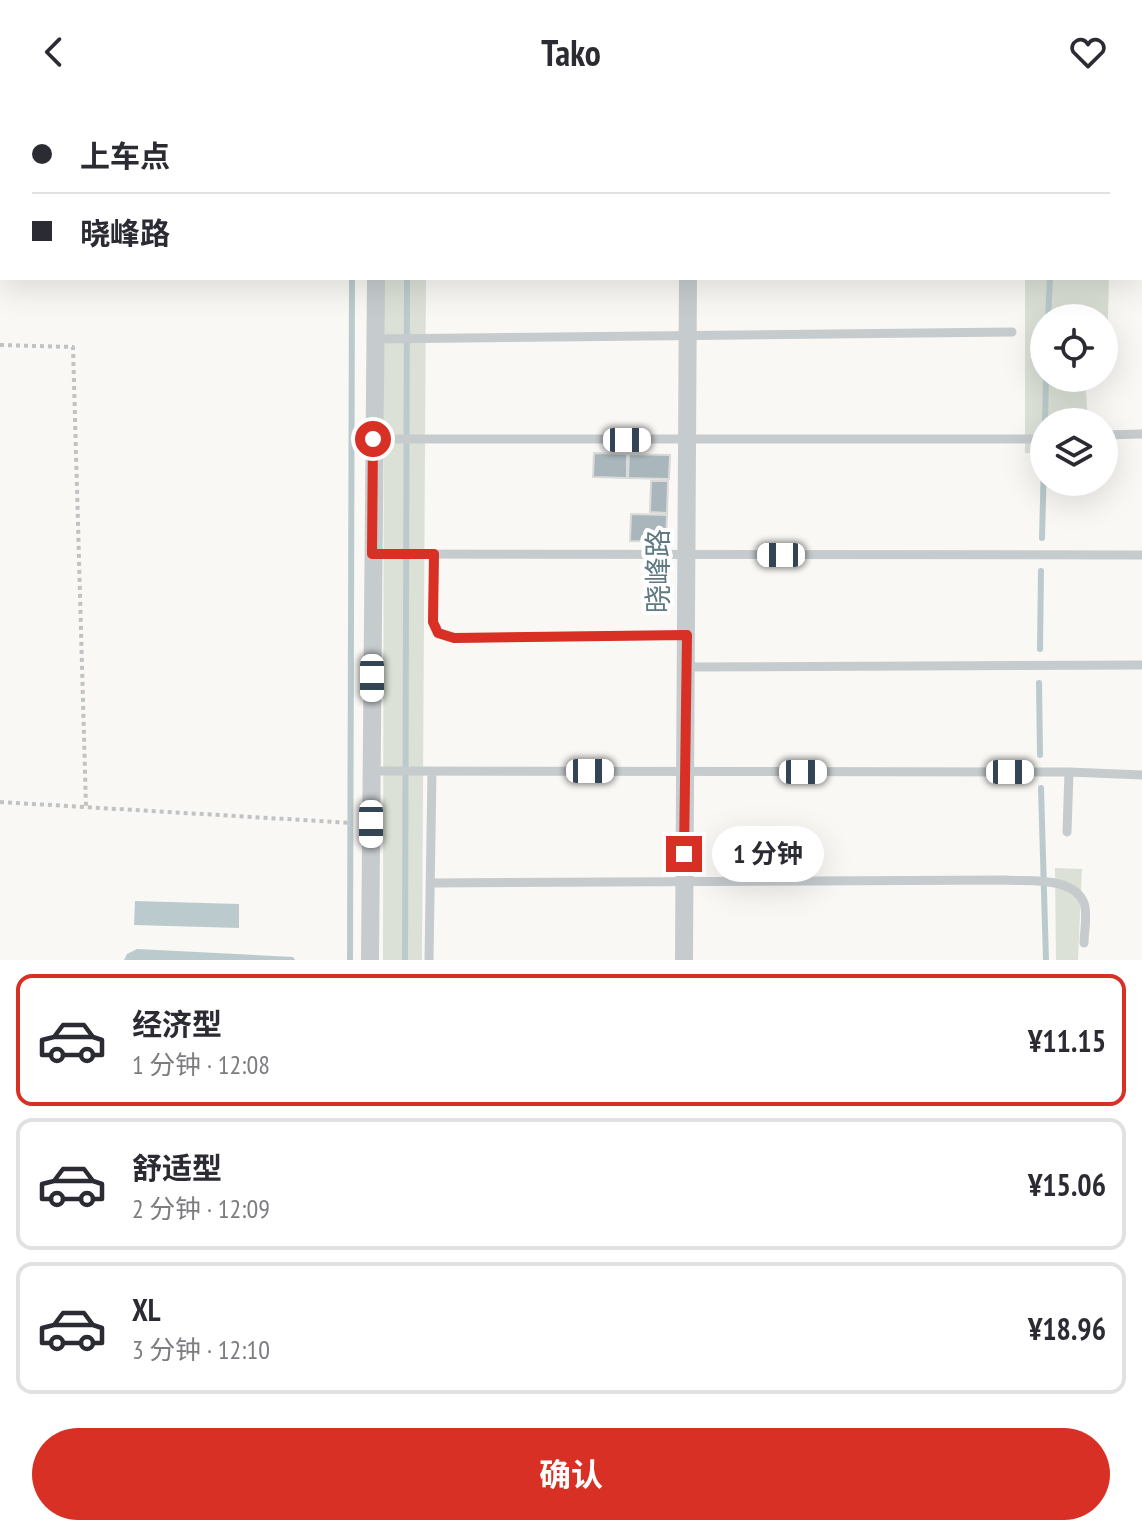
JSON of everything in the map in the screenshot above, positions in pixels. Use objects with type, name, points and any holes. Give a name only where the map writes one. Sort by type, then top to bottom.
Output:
[{"type":"street","points":[[370,960],[376,280]]},
{"type":"street","name":"晓峰路","points":[[684,960],[688,280]]},
{"type":"lane","points":[[375,339],[1012,332]]},
{"type":"lane","points":[[1118,435],[1142,434]]},
{"type":"lane","points":[[373,439],[1030,439]]},
{"type":"lane","points":[[372,554],[1142,555]]},
{"type":"lane","points":[[434,554],[433,622],[438,633],[454,638],[687,635]]},
{"type":"lane","points":[[686,667],[1142,665]]},
{"type":"lane","points":[[371,771],[1069,772],[1142,775]]},
{"type":"lane","points":[[429,960],[432,771]]},
{"type":"lane","points":[[1067,832],[1069,772]]},
{"type":"lane","points":[[430,883],[1052,883],[1071,888],[1084,904],[1084,943]]},
{"type":"path","points":[[0,345],[73,347],[86,807]]},
{"type":"path","points":[[0,802],[343,822]]},
{"type":"shaded area","points":[[384,280],[426,280],[422,960],[383,960]]},
{"type":"shaded area","points":[[1025,280],[1109,280],[1108,304],[1030,304],[1030,392],[1086,392],[1087,408],[1030,408],[1030,453],[1025,453]]},
{"type":"shaded area","points":[[1055,868],[1082,869],[1078,960],[1056,960]]},
{"type":"shaded area","points":[[135,901],[239,904],[239,928],[134,925]]},
{"type":"shaded area","points":[[137,949],[293,957],[295,960],[124,960],[127,954]]},
{"type":"building","points":[[594,453],[627,454],[627,478],[593,477]]},
{"type":"building","points":[[629,454],[670,455],[669,479],[628,478]]},
{"type":"building","points":[[651,481],[668,481],[667,513],[650,512]]},
{"type":"building","points":[[631,514],[667,515],[666,542],[630,541]]},
{"type":"waterway","points":[[350,960],[352,280]]},
{"type":"waterway","points":[[405,960],[407,280]]},
{"type":"waterway","points":[[1049,304],[1050,280]]},
{"type":"waterway","points":[[1045,408],[1046,392]]},
{"type":"waterway","points":[[1042,538],[1043,496]]},
{"type":"waterway","points":[[1040,649],[1041,571]]},
{"type":"waterway","points":[[1039,683],[1040,755]]},
{"type":"waterway","points":[[1041,788],[1046,960]]},
{"type":"route","points":[[373,439],[372,554],[434,554],[433,622],[438,633],[454,638],[687,635],[684,854]]}]
